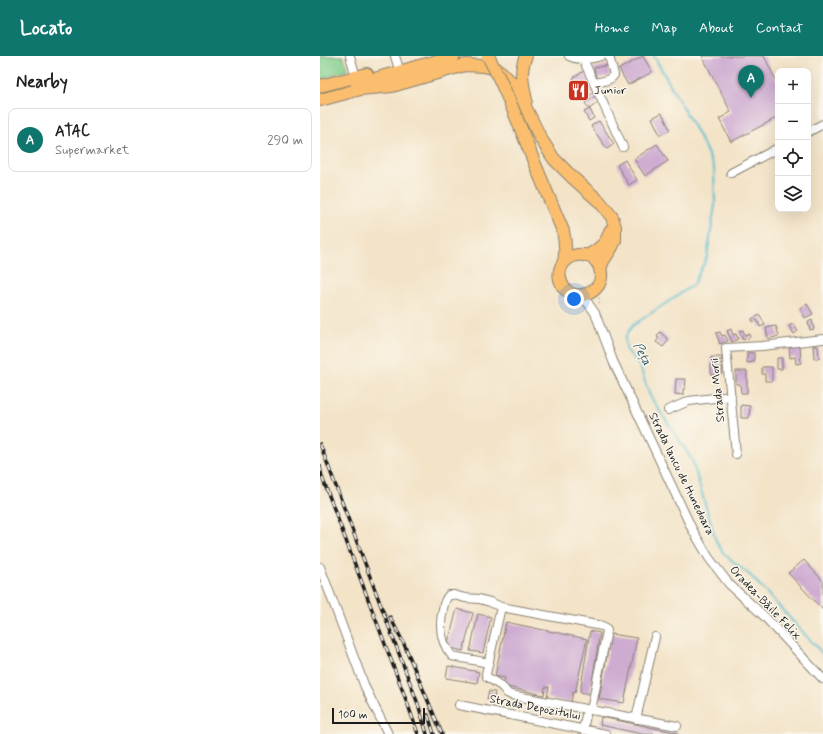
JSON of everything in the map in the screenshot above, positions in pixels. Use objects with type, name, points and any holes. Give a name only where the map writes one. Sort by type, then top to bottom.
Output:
[{"type":"highway","points":[[320,86],[356,77],[397,61],[434,56]]},
{"type":"highway","points":[[320,94],[459,59],[483,56]]},
{"type":"highway","points":[[488,56],[513,107],[563,231],[583,255],[593,258],[600,269],[601,277],[596,288],[587,294],[579,296],[574,295],[569,292],[561,282],[560,269],[564,262],[573,256],[583,255],[600,248],[604,244],[610,233],[611,221],[609,212]]},
{"type":"highway","points":[[526,56],[522,66],[522,79],[530,118]]},
{"type":"highway","points":[[320,100],[459,59]]},
{"type":"highway","points":[[360,89],[392,86],[465,65],[483,66],[497,69],[508,78],[518,92],[541,139],[554,159],[600,202],[612,217],[616,227],[615,240],[600,269]]},
{"type":"highway","points":[[563,231],[564,262]]},
{"type":"street","points":[[350,56],[356,77]]},
{"type":"street","points":[[569,56],[582,59],[601,56]]},
{"type":"street","points":[[594,83],[610,79],[614,75],[610,56]]},
{"type":"street","points":[[582,59],[623,147]]},
{"type":"street","points":[[811,130],[823,124]]},
{"type":"street","points":[[731,173],[775,150]]},
{"type":"street","name":"Strada Iancu de Hunedoara","points":[[593,291],[595,313]]},
{"type":"street","name":"Strada Iancu de Hunedoara","points":[[579,296],[588,303],[595,313],[613,360],[688,522],[709,558],[729,584],[765,617],[823,679]]},
{"type":"street","name":"Strada Morii","points":[[736,454],[726,348],[762,346],[823,339]]},
{"type":"street","points":[[668,410],[688,401],[731,396]]},
{"type":"street","points":[[320,567],[365,687],[388,734]]},
{"type":"street","points":[[489,663],[452,656],[445,646],[440,620],[445,599],[449,595],[479,599],[501,607],[606,628],[607,631],[583,730]]},
{"type":"street","points":[[501,607],[486,674],[487,678],[504,688],[507,693],[511,695],[677,726]]},
{"type":"street","points":[[636,719],[655,637]]},
{"type":"street","name":"Strada Depozitului","points":[[459,705],[573,731],[583,730],[606,734]]},
{"type":"green space","points":[[320,56],[343,56],[348,70],[320,80]]},
{"type":"building","points":[[643,56],[652,72],[628,85],[619,69]]},
{"type":"building","points":[[702,56],[764,56],[775,78],[775,119],[731,142],[719,119],[731,112]]},
{"type":"building","points":[[608,65],[610,76],[596,78],[594,68]]},
{"type":"building","points":[[584,71],[595,92],[585,98],[573,78]]},
{"type":"building","points":[[597,95],[600,101],[589,109],[585,103]]},
{"type":"building","points":[[590,109],[594,118],[589,121],[584,112]]},
{"type":"building","points":[[662,113],[670,130],[660,135],[652,118]]},
{"type":"building","points":[[599,121],[614,144],[607,149],[591,126]]},
{"type":"building","points":[[657,144],[668,161],[645,176],[634,159]]},
{"type":"building","points":[[625,160],[637,180],[629,185],[617,165]]},
{"type":"building","points":[[807,304],[813,314],[805,318],[800,308]]},
{"type":"building","points":[[760,315],[765,325],[760,327],[757,320],[753,322],[752,319]]},
{"type":"building","points":[[812,320],[814,329],[810,330],[808,322]]},
{"type":"building","points":[[793,324],[798,331],[794,334],[789,326]]},
{"type":"building","points":[[776,326],[779,336],[768,339],[766,328]]},
{"type":"building","points":[[731,329],[733,335],[736,334],[738,339],[732,342],[727,331]]},
{"type":"building","points":[[743,330],[745,335],[749,334],[750,337],[743,340],[739,331]]},
{"type":"building","points":[[660,332],[669,340],[663,347],[656,342],[659,338],[657,337]]},
{"type":"building","points":[[720,332],[722,336],[725,335],[728,341],[720,344],[716,333]]},
{"type":"building","points":[[800,346],[801,363],[796,364],[795,357],[790,358],[789,347]]},
{"type":"building","points":[[813,346],[818,346],[819,358],[814,359]]},
{"type":"building","points":[[747,353],[754,353],[754,362],[747,363]]},
{"type":"building","points":[[711,357],[722,357],[722,360],[718,361],[718,364],[722,363],[722,374],[711,375]]},
{"type":"building","points":[[777,358],[782,358],[782,369],[777,369]]},
{"type":"building","points":[[762,367],[772,367],[772,381],[765,381],[765,374],[762,374]]},
{"type":"building","points":[[736,371],[747,371],[747,393],[741,393],[740,384],[736,384]]},
{"type":"building","points":[[676,379],[686,379],[683,395],[675,394]]},
{"type":"building","points":[[741,405],[750,406],[749,418],[741,418]]},
{"type":"building","points":[[804,560],[823,581],[823,610],[788,573]]},
{"type":"building","points":[[457,609],[473,613],[463,651],[447,647]]},
{"type":"building","points":[[478,614],[491,617],[483,653],[470,651]]},
{"type":"building","points":[[506,622],[587,639],[575,693],[573,692],[571,703],[547,698],[549,687],[545,687],[544,695],[503,686],[505,678],[495,676]]},
{"type":"building","points":[[590,631],[600,633],[590,694],[580,692]]},
{"type":"building","points":[[611,634],[637,638],[624,703],[599,699]]},
{"type":"building","points":[[448,666],[479,672],[477,683],[446,678]]},
{"type":"building","points":[[489,691],[495,692],[494,700],[487,699]]},
{"type":"building","points":[[601,717],[678,733],[642,734],[600,725]]},
{"type":"waterway","name":"Peța","points":[[654,56],[701,140],[714,167],[715,205],[707,257],[693,285],[632,326],[625,337],[626,349],[640,367],[650,396],[692,460],[716,541],[724,554],[751,576],[823,654]]},
{"type":"railway","points":[[320,444],[418,704],[427,734]]},
{"type":"railway","points":[[320,466],[322,477],[418,734]]},
{"type":"railway","points":[[390,617],[404,644],[442,734]]},
{"type":"railway","points":[[428,715],[434,734]]},
{"type":"place","name":"Junior","points":[[578,91]]},
{"type":"place","name":"ATAC","points":[[751,98]]}]
